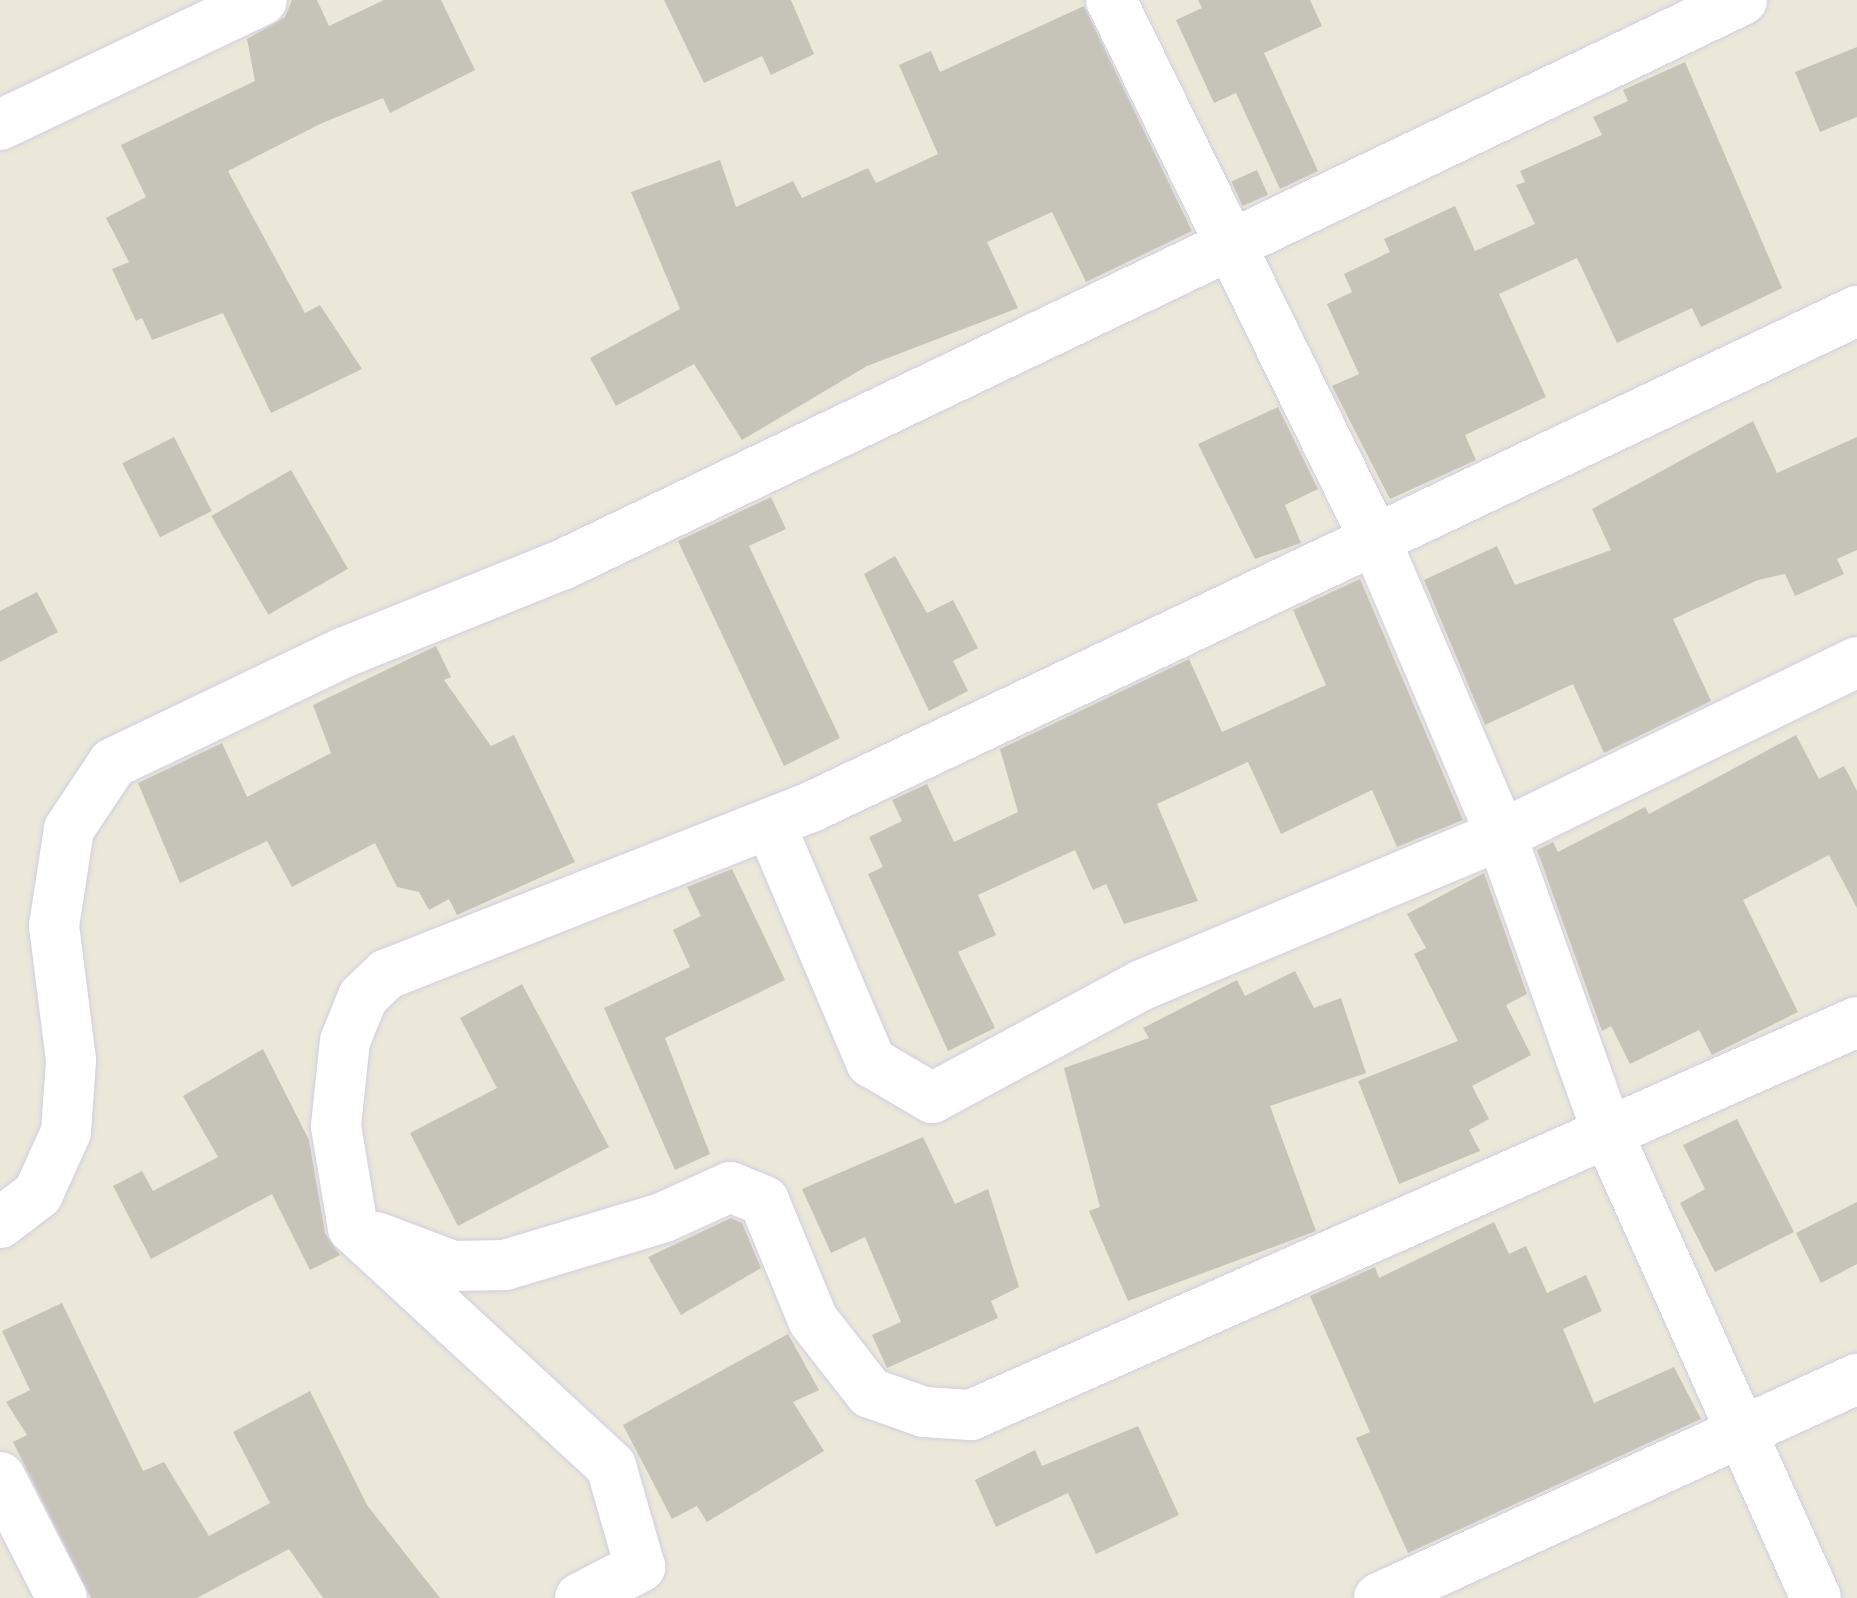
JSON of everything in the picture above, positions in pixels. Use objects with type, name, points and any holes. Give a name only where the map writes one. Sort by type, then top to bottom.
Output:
[{"type":"street","points":[[0,125],[202,13],[262,0]]},
{"type":"street","points":[[1111,0],[1377,544],[1501,835],[1609,1136],[1738,1438],[1816,1598]]},
{"type":"street","points":[[0,1223],[38,1194],[66,1132],[71,1060],[54,926],[69,830],[112,763],[344,652],[564,564],[1227,243],[1742,0]]},
{"type":"street","points":[[580,1598],[640,1568],[611,1466],[353,1228],[336,1126],[345,1042],[363,997],[388,974],[770,824],[1377,544],[1857,312]]},
{"type":"street","points":[[770,824],[871,1062],[932,1098],[1142,985],[1501,835],[1857,662]]},
{"type":"street","points":[[353,1228],[453,1266],[505,1264],[662,1218],[730,1186],[764,1201],[813,1320],[870,1393],[924,1412],[971,1414],[1609,1136],[1857,1022]]},
{"type":"street","points":[[1379,1598],[1738,1438],[1857,1379]]},
{"type":"street","points":[[0,1477],[62,1598]]},
{"type":"building","points":[[292,0],[317,0],[329,26],[384,0],[441,0],[475,70],[390,113],[383,98],[320,124],[228,171],[305,313],[320,305],[362,369],[271,413],[223,313],[152,340],[142,318],[136,321],[112,269],[129,262],[106,218],[146,197],[121,145],[255,81],[247,39],[285,17]]},
{"type":"building","points":[[664,0],[791,0],[814,54],[771,75],[762,56],[704,83]]},
{"type":"building","points":[[1198,0],[1310,0],[1322,26],[1264,53],[1318,171],[1280,189],[1236,93],[1214,103],[1176,20],[1202,8]]},
{"type":"building","points":[[1084,6],[1192,231],[1086,282],[1052,212],[987,242],[1018,308],[867,366],[742,440],[694,364],[616,406],[590,358],[680,309],[631,192],[720,160],[736,207],[793,181],[802,198],[868,168],[876,183],[938,154],[899,65],[931,51],[940,72]]},
{"type":"building","points":[[1857,47],[1857,117],[1820,132],[1795,72]]},
{"type":"building","points":[[1685,62],[1782,288],[1701,327],[1692,308],[1617,343],[1577,258],[1499,294],[1546,397],[1465,435],[1476,460],[1390,499],[1332,386],[1359,374],[1327,304],[1352,292],[1344,274],[1390,252],[1384,239],[1455,206],[1475,251],[1535,224],[1516,185],[1525,182],[1520,171],[1602,135],[1593,117],[1628,101],[1623,90]]},
{"type":"building","points":[[1257,170],[1268,195],[1242,206],[1231,181]]},
{"type":"building","points":[[1278,407],[1318,489],[1285,505],[1301,543],[1255,559],[1198,444]]},
{"type":"building","points":[[1753,421],[1777,473],[1857,437],[1857,550],[1837,559],[1844,574],[1795,596],[1785,574],[1758,580],[1673,619],[1711,701],[1604,753],[1573,684],[1485,725],[1424,580],[1497,546],[1515,585],[1611,550],[1592,509]]},
{"type":"building","points":[[174,437],[212,511],[160,537],[122,463]]},
{"type":"building","points":[[291,470],[348,569],[268,615],[211,516]]},
{"type":"building","points":[[771,497],[786,529],[749,546],[840,738],[784,766],[678,541]]},
{"type":"building","points":[[895,556],[927,613],[953,600],[978,648],[953,661],[968,691],[929,711],[864,574]]},
{"type":"building","points":[[1360,579],[1463,820],[1397,847],[1372,790],[1281,834],[1248,762],[1157,804],[1198,901],[1124,924],[1106,884],[1093,890],[1075,850],[978,895],[996,935],[958,952],[995,1028],[948,1051],[868,874],[883,867],[869,837],[902,821],[892,800],[927,784],[954,842],[1018,812],[1000,749],[1189,659],[1222,732],[1326,685],[1293,610]]},
{"type":"building","points":[[37,592],[58,632],[0,662],[0,611]]},
{"type":"building","points":[[436,646],[451,677],[444,680],[491,746],[514,735],[575,862],[457,915],[449,899],[429,910],[419,892],[397,887],[375,843],[292,887],[267,841],[180,883],[138,783],[222,743],[247,797],[331,753],[313,705]]},
{"type":"building","points":[[1796,735],[1819,779],[1844,766],[1857,791],[1857,908],[1829,855],[1743,900],[1798,1012],[1712,1055],[1699,1030],[1630,1064],[1611,1026],[1602,1031],[1537,850],[1553,842],[1558,852],[1645,807],[1649,814]]},
{"type":"building","points":[[732,869],[785,980],[665,1038],[710,1154],[675,1170],[604,1008],[690,967],[673,930],[701,916],[687,887]]},
{"type":"building","points":[[1484,873],[1527,994],[1506,1005],[1531,1055],[1472,1086],[1489,1119],[1469,1130],[1480,1151],[1399,1184],[1358,1081],[1458,1041],[1414,954],[1426,948],[1407,914]]},
{"type":"building","points":[[1295,971],[1314,1008],[1341,998],[1366,1073],[1270,1106],[1316,1231],[1128,1301],[1089,1211],[1100,1207],[1064,1068],[1149,1038],[1143,1028],[1237,980],[1245,996]]},
{"type":"building","points":[[522,984],[609,1147],[458,1226],[410,1133],[497,1088],[460,1018]]},
{"type":"building","points":[[263,1049],[309,1140],[325,1233],[340,1255],[310,1270],[272,1194],[151,1259],[113,1186],[142,1171],[153,1191],[218,1157],[183,1096]]},
{"type":"building","points":[[1737,1119],[1794,1232],[1715,1272],[1680,1203],[1705,1189],[1683,1145]]},
{"type":"building","points":[[923,1137],[955,1204],[988,1189],[1019,1287],[991,1301],[998,1318],[887,1368],[872,1335],[901,1322],[865,1237],[831,1253],[802,1189]]},
{"type":"building","points":[[1857,1202],[1857,1264],[1821,1283],[1796,1233]]},
{"type":"building","points":[[731,1218],[742,1223],[761,1268],[681,1315],[648,1257]]},
{"type":"building","points":[[1494,1222],[1509,1254],[1526,1246],[1547,1293],[1586,1275],[1602,1311],[1563,1329],[1594,1403],[1674,1367],[1701,1419],[1408,1553],[1356,1438],[1370,1432],[1310,1296],[1375,1267],[1379,1278]]},
{"type":"building","points":[[62,1303],[143,1471],[164,1462],[209,1536],[270,1503],[233,1432],[310,1391],[367,1505],[440,1598],[323,1598],[289,1549],[197,1598],[91,1598],[13,1442],[27,1435],[6,1402],[30,1390],[2,1331]]},
{"type":"building","points":[[788,1334],[819,1390],[793,1402],[824,1451],[707,1522],[697,1506],[672,1519],[623,1425]]},
{"type":"building","points":[[1138,1426],[1179,1515],[1096,1554],[1068,1493],[996,1527],[975,1480],[1035,1450],[1042,1466]]}]
